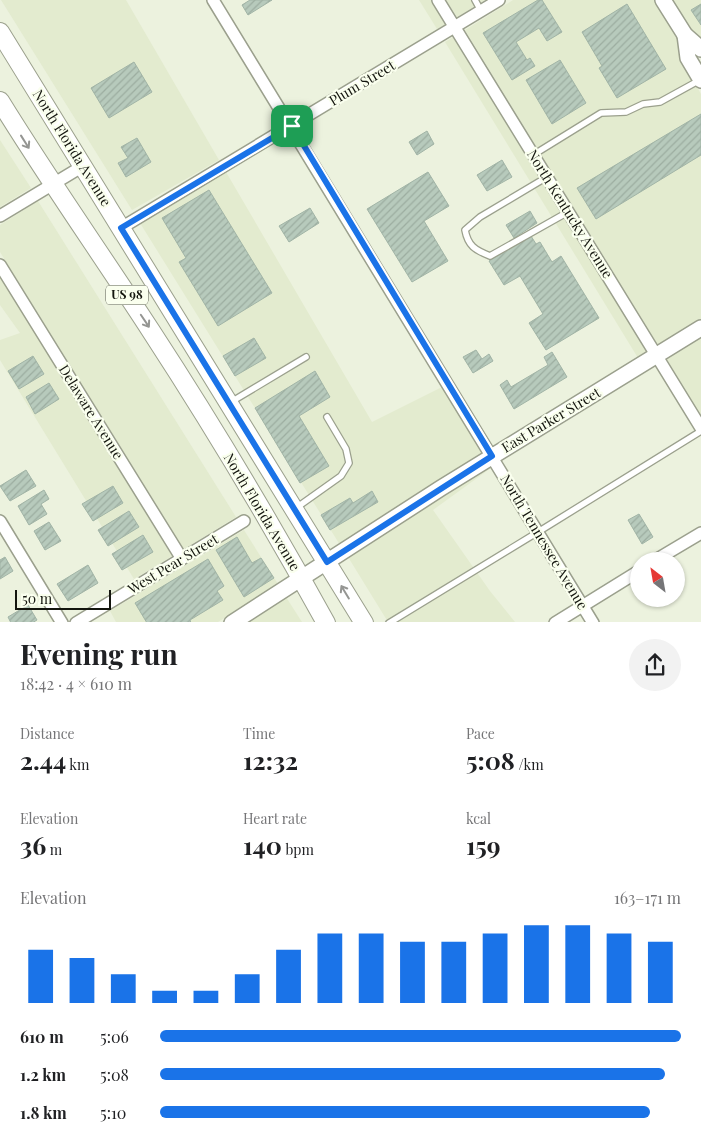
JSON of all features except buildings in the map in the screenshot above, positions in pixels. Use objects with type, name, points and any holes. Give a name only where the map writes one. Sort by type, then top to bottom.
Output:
[{"type":"main road","name":"North Florida Avenue","points":[[0,32],[364,622]]},
{"type":"main road","name":"North Florida Avenue","points":[[0,101],[52,184],[151,331],[302,578],[326,622]]},
{"type":"street","name":"North Tennessee Avenue","points":[[213,0],[292,126],[593,622]]},
{"type":"street","name":"North Kentucky Avenue","points":[[438,0],[701,429]]},
{"type":"street","name":"Plum Street","points":[[121,228],[499,0]]},
{"type":"street","points":[[663,0],[685,35],[701,49]]},
{"type":"street","points":[[685,35],[688,58],[701,80]]},
{"type":"street","points":[[1,214],[83,166]]},
{"type":"street","name":"Delaware Avenue","points":[[0,265],[182,558]]},
{"type":"street","name":"East Parker Street","points":[[232,622],[248,616],[302,578],[492,456],[701,328]]},
{"type":"street","points":[[0,521],[62,622]]},
{"type":"street","name":"West Pear Street","points":[[76,622],[244,521]]},
{"type":"street","points":[[669,552],[701,533]]},
{"type":"street","points":[[554,622],[630,576]]},
{"type":"lane","points":[[475,0],[482,11]]},
{"type":"lane","points":[[533,155],[601,113],[626,112],[643,104],[660,102],[701,80]]},
{"type":"lane","points":[[547,177],[480,217],[465,230],[467,241],[474,249],[490,256],[568,212]]},
{"type":"lane","points":[[229,403],[306,357]]},
{"type":"lane","points":[[294,509],[341,476],[349,463],[346,449],[327,417]]},
{"type":"lane","points":[[389,622],[538,532],[701,429]]},
{"type":"shaded area","points":[[1,0],[126,0],[219,160],[132,210]]},
{"type":"shaded area","points":[[419,0],[431,0],[446,24],[437,29]]},
{"type":"shaded area","points":[[446,0],[485,0],[457,17]]},
{"type":"shaded area","points":[[513,0],[656,0],[678,39],[682,61],[701,94],[701,319],[658,345],[465,30]]},
{"type":"shaded area","points":[[671,0],[701,0],[701,40],[691,32],[690,27],[688,27]]},
{"type":"shaded area","points":[[453,37],[647,352],[638,358],[445,42]]},
{"type":"shaded area","points":[[0,140],[31,188],[0,207]]},
{"type":"shaded area","points":[[226,172],[372,422],[442,387],[483,453],[340,545],[140,223]]},
{"type":"shaded area","points":[[38,201],[236,517],[184,549],[0,252],[0,225]]},
{"type":"shaded area","points":[[0,277],[172,556],[134,579],[0,360],[0,340],[20,333],[0,305]]},
{"type":"shaded area","points":[[701,337],[701,416],[666,358]]},
{"type":"shaded area","points":[[490,466],[491,468],[433,510],[490,591],[515,622],[388,622],[348,557]]},
{"type":"shaded area","points":[[244,530],[278,584],[218,622],[116,622],[110,611]]},
{"type":"shaded area","points":[[286,597],[302,622],[248,622]]},
{"type":"route","points":[[292,126],[492,456],[327,562],[121,228],[292,126]]}]
